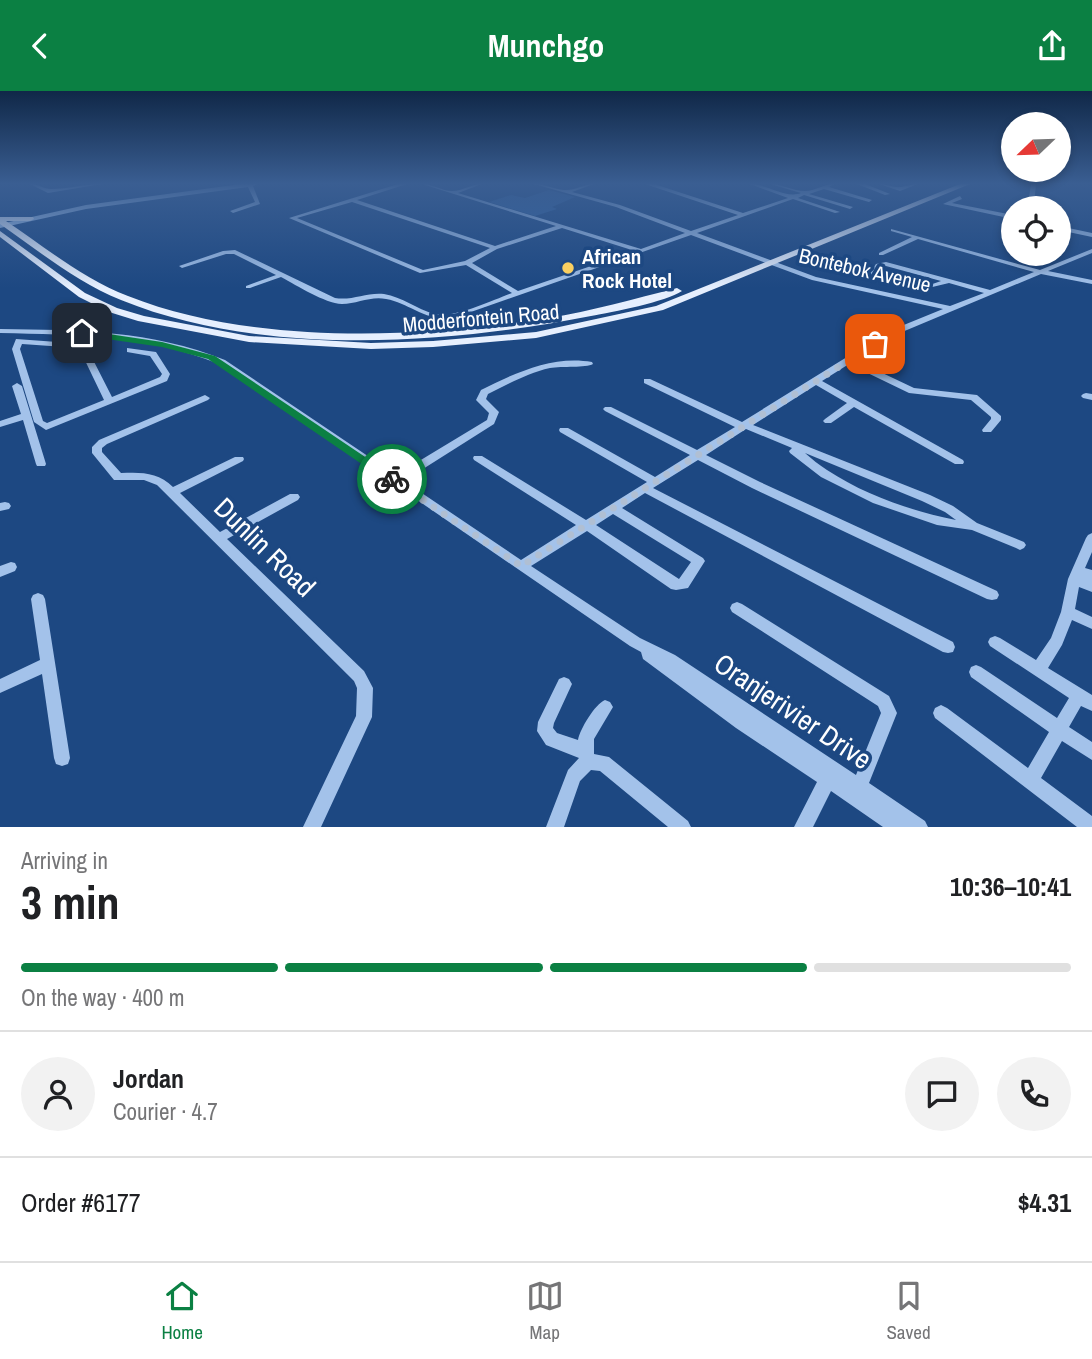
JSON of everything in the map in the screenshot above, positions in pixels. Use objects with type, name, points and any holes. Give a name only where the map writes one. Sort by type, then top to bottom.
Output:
[{"type":"main road","name":"Modderfontein Road","points":[[2,226],[102,289],[149,308],[225,325],[334,335],[489,330],[564,319],[652,299],[760,260],[859,218]]},
{"type":"main road","name":"Modderfontein Road","points":[[2,226],[28,256],[82,295],[113,310],[142,319],[249,339],[371,346],[492,340],[581,327],[659,308],[883,218]]},
{"type":"main road","points":[[2,226],[33,219]]},
{"type":"main road","points":[[20,235],[22,227],[33,219]]},
{"type":"main road","points":[[0,239],[28,256]]},
{"type":"street","points":[[294,218],[295,221],[414,271],[430,272],[467,263],[495,248],[563,226]]},
{"type":"street","points":[[408,218],[495,248]]},
{"type":"street","points":[[537,218],[642,251]]},
{"type":"street","name":"Bontebok Avenue","points":[[651,218],[822,281],[948,308]]},
{"type":"street","points":[[182,266],[221,253],[235,252],[333,300],[347,302],[385,297],[429,316],[457,316],[734,218]]},
{"type":"street","points":[[893,230],[1041,272],[1092,282]]},
{"type":"street","points":[[1071,231],[1092,235]]},
{"type":"street","points":[[881,254],[916,238]]},
{"type":"street","points":[[521,566],[892,333],[1092,251]]},
{"type":"street","points":[[467,263],[518,294]]},
{"type":"street","points":[[869,279],[876,267],[883,264],[989,292]]},
{"type":"street","points":[[248,286],[281,275]]},
{"type":"street","points":[[926,288],[949,281]]},
{"type":"street","name":"Oranjerivier Drive","points":[[0,331],[108,335],[162,344],[212,358],[635,642],[691,686],[830,775],[899,827]]},
{"type":"street","points":[[29,332],[19,341],[16,349],[42,426],[59,424],[166,376],[153,355],[131,350]]},
{"type":"street","points":[[19,341],[82,346],[110,402]]},
{"type":"street","points":[[849,360],[912,391],[974,397],[996,416],[996,420],[987,430]]},
{"type":"street","points":[[395,481],[491,422],[495,418],[494,412],[481,400],[484,392],[542,367],[589,364]]},
{"type":"street","points":[[647,381],[797,452],[827,475],[885,501],[940,522],[973,526]]},
{"type":"street","points":[[815,381],[959,462]]},
{"type":"street","points":[[17,386],[41,464]]},
{"type":"street","name":"Dunlin Road","points":[[205,398],[103,442],[96,450],[118,477],[154,477],[359,676],[365,688],[364,717],[312,827]]},
{"type":"street","points":[[828,421],[852,404]]},
{"type":"street","points":[[608,409],[695,455],[992,596]]},
{"type":"street","points":[[0,424],[26,416]]},
{"type":"street","points":[[742,426],[926,498],[973,526],[1020,545]]},
{"type":"street","points":[[564,430],[649,484],[948,647]]},
{"type":"street","points":[[478,458],[676,585],[683,584],[699,561],[612,508]]},
{"type":"street","points":[[171,493],[239,459]]},
{"type":"street","points":[[218,539],[295,497]]},
{"type":"street","points":[[1039,669],[1057,641],[1068,612],[1076,575],[1092,538]]},
{"type":"street","points":[[1076,575],[1092,576]]},
{"type":"street","points":[[1076,575],[1092,587]]},
{"type":"street","points":[[38,599],[62,758]]},
{"type":"street","points":[[737,608],[888,706],[889,713],[859,787]]},
{"type":"street","points":[[1068,612],[1092,624]]},
{"type":"street","points":[[995,642],[1085,700],[1059,729],[1030,781]]},
{"type":"street","points":[[0,686],[47,664]]},
{"type":"street","points":[[976,672],[1092,752]]},
{"type":"street","points":[[564,684],[546,722],[545,731],[552,740],[603,763],[682,827]]},
{"type":"street","points":[[555,827],[574,776],[586,756],[586,737],[605,707]]},
{"type":"street","points":[[942,713],[1092,827]]},
{"type":"street","points":[[803,827],[830,775]]},
{"type":"street","name":"Oranjerivier Drive","points":[[830,775],[859,787],[919,827]]},
{"type":"way so far","points":[[392,479],[521,566],[875,344]]},
{"type":"place","name":"African Rock Hotel","points":[[568,268]]},
{"type":"route","points":[[82,333],[162,344],[222,362],[392,479]]}]
